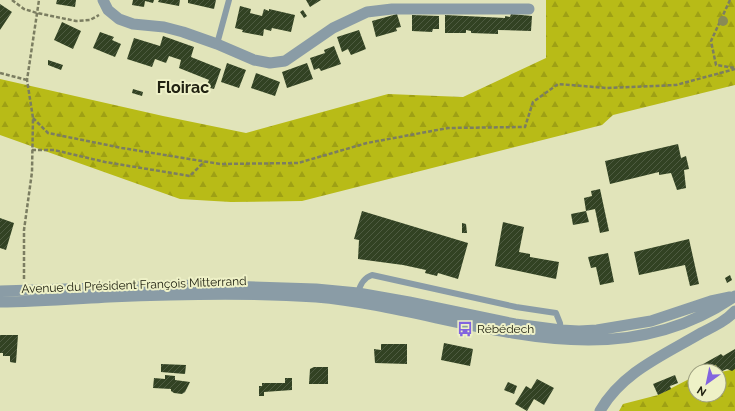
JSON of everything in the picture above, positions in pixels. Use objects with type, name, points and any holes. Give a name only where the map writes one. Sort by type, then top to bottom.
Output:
[{"type":"street","points":[[106,5],[119,19],[133,24],[164,27],[217,44],[254,60],[270,63],[285,61],[333,28],[367,12],[392,9],[529,9]]},
{"type":"street","name":"Avenue du Président François Mitterrand","points":[[0,291],[198,285],[316,288],[358,293],[514,324],[561,335]]},
{"type":"street","name":"Avenue du Président François Mitterrand","points":[[0,302],[197,294],[315,297],[357,302],[513,334],[561,335],[651,321],[711,301],[735,296]]},
{"type":"street","points":[[600,411],[613,391],[628,376],[720,323],[735,312]]},
{"type":"lane","points":[[217,44],[229,0]]},
{"type":"lane","points":[[358,293],[360,285],[372,275],[516,307],[556,313],[561,335]]},
{"type":"path","points":[[12,0],[24,9],[76,21],[90,20],[106,5]]},
{"type":"path","points":[[23,291],[24,230],[32,172],[33,118],[27,80],[39,0]]},
{"type":"path","points":[[730,0],[711,41],[716,65],[735,69]]},
{"type":"path","points":[[33,118],[48,133],[122,148],[204,162],[220,164],[298,163],[367,143],[448,128],[525,128],[533,102],[558,84],[607,88],[676,85],[735,69]]},
{"type":"path","points":[[0,73],[27,80]]},
{"type":"path","points":[[32,150],[54,150],[105,162],[190,176],[204,162]]},
{"type":"green space","points":[[546,0],[735,0],[735,85],[613,115],[602,125],[302,201],[231,202],[180,199],[0,135],[0,79],[246,133],[388,94],[463,97],[546,58]]},
{"type":"green space","points":[[735,369],[735,411],[619,411],[623,404],[658,395],[687,380],[687,403],[727,403],[727,371]]},
{"type":"building","points":[[57,0],[76,0],[75,7],[56,4]]},
{"type":"building","points":[[133,0],[154,0],[153,3],[145,1],[144,7],[132,5]]},
{"type":"building","points":[[159,0],[180,0],[179,6],[158,2]]},
{"type":"building","points":[[188,0],[216,0],[214,9],[188,3]]},
{"type":"building","points":[[306,0],[321,0],[310,7]]},
{"type":"building","points":[[0,4],[12,12],[0,30]]},
{"type":"building","points":[[240,6],[251,9],[250,13],[262,16],[264,9],[295,15],[291,32],[272,28],[271,31],[264,29],[263,36],[242,32],[243,30],[235,28]]},
{"type":"building","points":[[303,10],[307,16],[304,18],[300,12]]},
{"type":"building","points":[[397,14],[401,27],[396,28],[397,31],[376,37],[372,21]]},
{"type":"building","points":[[511,14],[532,16],[531,31],[498,30],[498,34],[471,33],[471,31],[466,30],[466,33],[445,33],[445,15],[505,18],[505,16],[510,17]]},
{"type":"building","points":[[412,15],[439,16],[439,29],[433,29],[432,32],[412,31]]},
{"type":"building","points":[[62,22],[81,31],[73,49],[54,40]]},
{"type":"building","points":[[359,30],[366,49],[351,55],[348,49],[342,52],[337,37]]},
{"type":"building","points":[[100,32],[114,37],[112,40],[121,44],[115,57],[93,48]]},
{"type":"building","points":[[163,36],[194,47],[191,57],[221,69],[214,89],[206,87],[209,80],[179,68],[181,60],[169,56],[166,63],[155,59],[152,67],[127,59],[134,38],[160,46]]},
{"type":"building","points":[[334,46],[341,64],[321,71],[319,68],[314,70],[310,58],[325,53],[324,50]]},
{"type":"building","points":[[48,60],[63,65],[61,70],[48,65]]},
{"type":"building","points":[[227,63],[246,70],[239,88],[221,82]]},
{"type":"building","points":[[307,63],[313,79],[287,88],[282,72]]},
{"type":"building","points":[[256,73],[280,82],[275,96],[251,88]]},
{"type":"building","points":[[133,89],[143,92],[142,96],[132,93]]},
{"type":"building","points":[[678,144],[681,158],[686,156],[689,169],[684,170],[686,188],[677,190],[671,173],[659,175],[659,172],[610,184],[605,161]]},
{"type":"building","points":[[600,189],[609,231],[600,233],[595,209],[586,211],[584,198],[592,196],[591,191]]},
{"type":"building","points":[[362,211],[468,243],[458,279],[438,273],[437,276],[425,273],[426,270],[403,265],[358,259],[359,240],[354,239]]},
{"type":"building","points":[[586,211],[589,222],[573,225],[571,214]]},
{"type":"building","points":[[0,218],[14,223],[6,250],[0,248]]},
{"type":"building","points":[[503,222],[524,227],[519,252],[530,254],[530,257],[559,262],[556,279],[495,266]]},
{"type":"building","points":[[462,223],[466,224],[467,233],[462,233]]},
{"type":"building","points":[[689,239],[699,284],[690,286],[685,265],[639,275],[634,252]]},
{"type":"building","points":[[608,253],[614,282],[600,285],[596,267],[591,268],[588,257]]},
{"type":"building","points":[[730,275],[732,280],[727,283],[725,278]]},
{"type":"building","points":[[0,335],[18,335],[16,363],[10,362],[10,356],[3,356],[3,353],[0,353]]},
{"type":"building","points":[[444,343],[473,349],[470,366],[441,360]]},
{"type":"building","points":[[381,344],[407,344],[407,364],[375,363],[374,349],[381,350]]},
{"type":"building","points":[[735,349],[735,369],[732,371],[727,369],[727,363],[705,363],[721,354],[723,356]]},
{"type":"building","points":[[161,364],[186,365],[185,374],[161,372]]},
{"type":"building","points":[[314,367],[328,367],[328,384],[309,384],[310,369]]},
{"type":"building","points":[[165,375],[175,376],[175,380],[190,382],[185,392],[182,394],[174,393],[171,389],[153,388],[154,378],[165,379]]},
{"type":"building","points":[[675,375],[678,383],[670,386],[671,389],[658,395],[653,384]]},
{"type":"building","points":[[285,378],[292,378],[292,390],[264,392],[264,396],[259,396],[259,386],[262,386],[262,383],[285,383]]},
{"type":"building","points":[[537,379],[554,388],[544,405],[534,399],[527,411],[515,404],[526,386],[531,389]]},
{"type":"building","points":[[508,382],[517,386],[514,394],[504,390]]},
{"type":"place","name":"Rébédech","points":[[465,329]]},
{"type":"district","name":"Floirac","points":[[183,87]]}]
